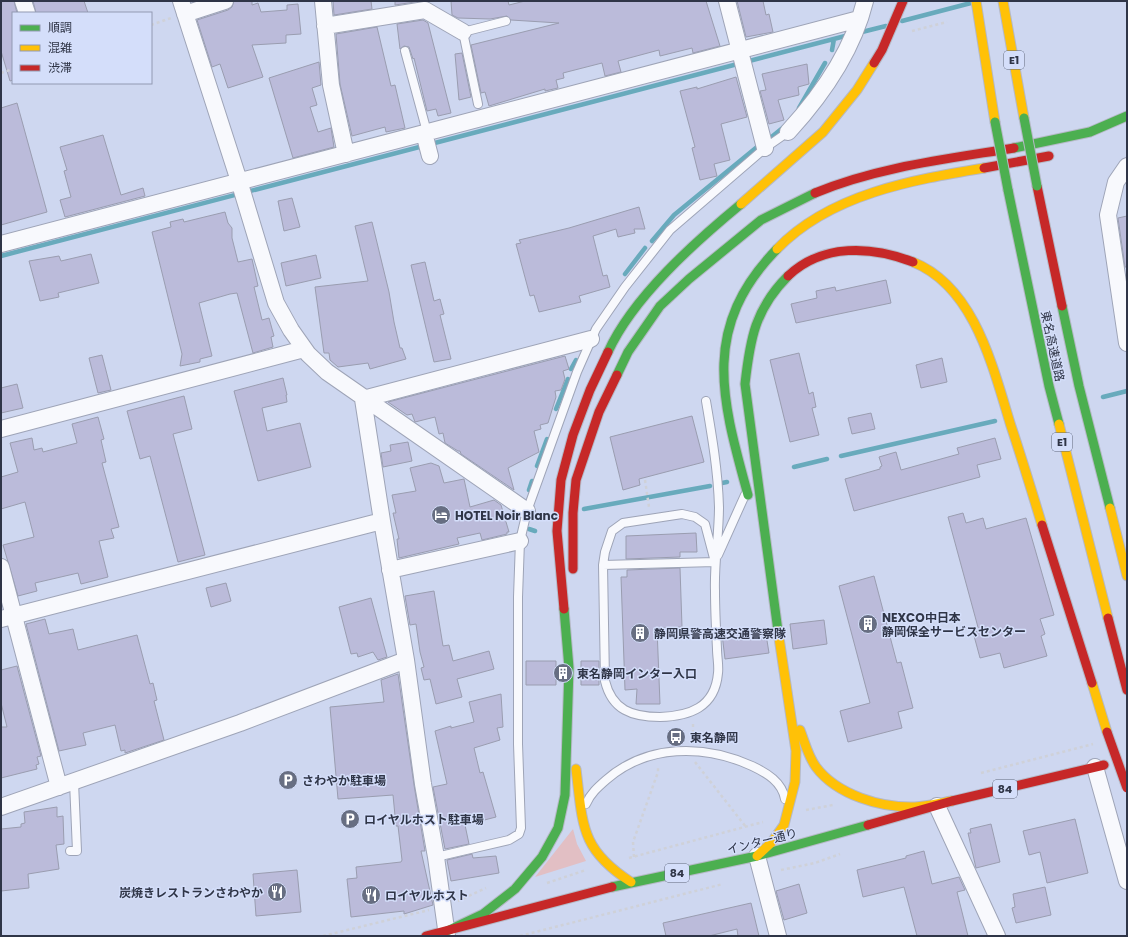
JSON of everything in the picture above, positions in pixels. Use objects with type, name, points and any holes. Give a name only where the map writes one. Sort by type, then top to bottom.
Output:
[{"type":"main road","points":[[568,646],[557,531],[561,480],[573,435],[590,390],[613,340],[641,301],[695,242],[788,164],[823,132],[857,90],[882,50],[903,1]]},
{"type":"main road","name":"東名高速道路","points":[[976,1],[995,122],[1049,386],[1127,690]]},
{"type":"main road","name":"東名高速道路","points":[[1003,1],[1037,186],[1079,386],[1127,576]]},
{"type":"main road","points":[[447,933],[482,914],[501,900],[526,877],[549,846],[556,833],[563,813],[568,715],[568,646],[572,585],[573,513],[576,480],[599,412],[628,352],[660,306],[689,279],[761,220],[804,197],[840,182],[899,168],[1062,139],[1090,132],[1127,116]]},
{"type":"main road","points":[[770,578],[728,419],[724,384],[724,352],[730,322],[741,294],[758,268],[779,244],[808,223],[848,202],[894,186],[1062,154]]},
{"type":"main road","points":[[757,856],[772,842],[784,825],[795,782],[796,751],[770,578],[745,384],[748,356],[763,306],[781,282],[806,264],[829,253],[857,248],[890,253],[922,265],[946,283],[967,309],[985,348],[1107,732],[1127,788]]},
{"type":"main road","points":[[787,691],[808,754],[823,775],[843,789],[867,800],[900,806],[917,807],[945,804]]},
{"type":"main road","points":[[568,715],[584,828],[591,847],[601,861],[617,874],[632,882]]},
{"type":"main road","name":"インター通り","points":[[426,936],[447,933],[632,882],[757,856],[945,804],[1099,766]]},
{"type":"street","points":[[23,1],[27,12]]},
{"type":"street","points":[[225,1],[183,7],[246,202],[276,303],[291,330],[304,348],[327,372],[527,511]]},
{"type":"street","points":[[323,1],[331,85],[346,154]]},
{"type":"street","points":[[727,1],[765,148]]},
{"type":"street","points":[[788,132],[804,114],[831,77],[848,46],[865,1]]},
{"type":"street","points":[[325,26],[425,10],[463,32]]},
{"type":"street","points":[[1,244],[858,21]]},
{"type":"street","points":[[425,134],[430,156]]},
{"type":"street","points":[[1127,166],[1116,182],[1108,215],[1127,343]]},
{"type":"street","points":[[364,399],[592,339]]},
{"type":"street","points":[[1,428],[304,348]]},
{"type":"street","points":[[364,399],[382,521],[406,660],[423,784],[436,857],[447,933]]},
{"type":"street","points":[[8,618],[382,521]]},
{"type":"street","points":[[390,570],[520,541]]},
{"type":"street","points":[[1,567],[8,618],[59,787]]},
{"type":"street","points":[[1,808],[406,660]]},
{"type":"street","points":[[1099,766],[1127,881]]},
{"type":"street","points":[[945,804],[995,935]]},
{"type":"street","points":[[757,856],[778,936]]},
{"type":"lane","points":[[478,104],[463,32],[506,21]]},
{"type":"lane","points":[[405,51],[425,134]]},
{"type":"lane","points":[[436,857],[509,840],[519,834],[521,828],[518,744],[520,541],[527,511],[577,372],[596,329],[625,287],[670,230],[765,148],[788,132]]},
{"type":"lane","points":[[706,401],[716,458],[719,507],[715,562],[718,673],[715,686],[703,704],[690,713],[677,717],[634,716],[627,712],[608,694],[605,681],[603,565],[605,552],[612,531],[623,523],[682,514],[695,517],[705,524],[715,562]]},
{"type":"lane","points":[[715,562],[747,490]]},
{"type":"lane","points":[[603,565],[715,562]]},
{"type":"lane","points":[[582,814],[588,798],[621,768],[657,754],[686,750],[715,753],[730,757],[766,772],[777,782],[784,793],[788,811]]},
{"type":"lane","points":[[70,851],[77,851],[74,782]]},
{"type":"path","points":[[152,24],[183,7]]},
{"type":"path","points":[[912,31],[947,22]]},
{"type":"path","points":[[1,73],[12,69]]},
{"type":"path","points":[[645,480],[650,510]]},
{"type":"path","points":[[693,724],[695,764],[746,827]]},
{"type":"path","points":[[979,774],[1094,744]]},
{"type":"path","points":[[634,857],[633,842],[658,772],[657,754]]},
{"type":"path","points":[[806,810],[840,804]]},
{"type":"path","points":[[622,860],[767,821]]},
{"type":"path","points":[[546,883],[587,870]]},
{"type":"path","points":[[520,936],[724,883]]},
{"type":"path","points":[[454,903],[487,887]]},
{"type":"path","points":[[323,936],[435,908]]},
{"type":"shaded area","points":[[573,829],[577,844],[586,861],[535,877]]},
{"type":"building","points":[[1,1],[14,1],[17,12],[12,12],[12,80],[10,81],[1,51]]},
{"type":"building","points":[[33,1],[84,1],[88,12],[36,12]]},
{"type":"building","points":[[234,1],[252,1],[252,5],[258,3],[261,12],[287,10],[287,5],[298,4],[301,34],[286,35],[286,43],[252,45],[263,77],[228,88],[220,64],[212,67],[197,20],[228,10],[232,7]]},
{"type":"building","points":[[333,1],[371,1],[372,9],[334,15]]},
{"type":"building","points":[[395,1],[421,1],[395,5]]},
{"type":"building","points":[[451,1],[508,1],[509,5],[525,1],[706,1],[720,46],[693,53],[692,48],[660,56],[659,50],[618,61],[621,72],[605,76],[602,63],[563,73],[564,78],[556,80],[558,88],[545,91],[545,89],[489,106],[485,92],[481,93],[471,45],[559,23],[511,20],[507,16],[490,19],[458,18],[452,15]]},
{"type":"building","points":[[737,1],[763,1],[766,15],[769,14],[773,32],[746,37]]},
{"type":"building","points":[[423,20],[428,23],[451,113],[438,116],[436,109],[427,111],[414,58],[413,59],[409,47],[404,46],[400,49],[397,24]]},
{"type":"building","points":[[377,27],[391,86],[395,85],[405,128],[386,132],[385,127],[352,136],[340,84],[336,34]]},
{"type":"building","points":[[462,53],[471,97],[459,100],[455,54]]},
{"type":"building","points":[[319,62],[321,85],[312,88],[317,105],[310,107],[318,132],[331,128],[334,147],[293,158],[269,78]]},
{"type":"building","points":[[807,64],[809,84],[798,87],[799,95],[778,100],[784,120],[769,124],[760,91],[766,90],[762,74]]},
{"type":"building","points":[[736,77],[747,117],[721,124],[730,160],[714,164],[717,176],[700,180],[692,148],[695,147],[680,91],[697,87],[697,89]]},
{"type":"building","points":[[17,103],[47,212],[1,225],[1,108]]},
{"type":"building","points":[[103,135],[121,195],[143,188],[145,196],[65,217],[60,200],[71,197],[64,171],[67,170],[60,147]]},
{"type":"building","points":[[292,198],[300,227],[284,231],[278,201]]},
{"type":"building","points":[[639,207],[645,229],[634,229],[635,233],[618,237],[616,229],[593,236],[603,276],[607,275],[610,287],[579,296],[581,302],[539,312],[534,295],[530,296],[516,244],[521,243],[519,240],[569,228]]},
{"type":"building","points":[[225,212],[228,223],[232,228],[232,238],[238,262],[252,259],[258,286],[254,287],[262,320],[269,318],[274,336],[271,337],[273,347],[253,353],[237,293],[230,294],[199,303],[212,356],[200,359],[200,362],[180,366],[182,354],[152,232],[171,227],[170,222],[183,219],[184,222]]},
{"type":"building","points":[[1127,216],[1127,267],[1125,267],[1118,218]]},
{"type":"building","points":[[372,222],[389,292],[400,348],[402,348],[406,359],[370,369],[368,363],[338,367],[330,360],[329,353],[324,353],[315,287],[368,281],[355,226]]},
{"type":"building","points":[[91,254],[99,283],[58,293],[59,297],[40,301],[29,261],[59,256],[61,261]]},
{"type":"building","points":[[316,255],[321,278],[286,286],[281,263]]},
{"type":"building","points":[[425,262],[434,301],[440,299],[444,314],[440,315],[451,359],[434,362],[411,265]]},
{"type":"building","points":[[886,280],[891,303],[796,323],[791,304],[817,298],[816,291],[835,287],[836,291]]},
{"type":"building","points":[[799,353],[809,394],[813,392],[816,407],[812,408],[819,435],[790,442],[770,360]]},
{"type":"building","points":[[102,355],[111,390],[98,393],[89,358]]},
{"type":"building","points":[[565,356],[569,369],[563,371],[565,379],[561,390],[555,391],[556,397],[548,423],[540,425],[541,429],[534,431],[539,452],[508,468],[514,490],[461,454],[460,451],[445,443],[443,433],[439,434],[435,417],[415,422],[412,414],[407,415],[388,402]]},
{"type":"building","points":[[942,358],[947,382],[921,388],[916,365]]},
{"type":"building","points":[[283,378],[287,402],[262,408],[267,431],[300,423],[311,467],[258,481],[234,391]]},
{"type":"building","points":[[17,384],[23,408],[1,413],[1,388]]},
{"type":"building","points":[[184,396],[192,429],[173,434],[205,555],[178,562],[150,456],[140,459],[127,411]]},
{"type":"building","points":[[871,413],[875,429],[852,434],[848,418]]},
{"type":"building","points":[[692,416],[704,462],[639,479],[640,485],[623,490],[610,437]]},
{"type":"building","points":[[98,417],[104,439],[101,440],[106,462],[102,463],[119,527],[111,529],[114,538],[99,541],[108,577],[81,584],[78,573],[35,583],[37,591],[18,596],[3,545],[34,537],[25,502],[1,509],[1,477],[18,472],[10,443],[32,438],[34,450],[42,448],[43,452],[77,443],[72,424]]},
{"type":"building","points":[[995,438],[1001,459],[977,465],[980,477],[854,511],[845,479],[880,469],[882,466],[879,457],[896,452],[901,470],[959,454],[957,448]]},
{"type":"building","points":[[408,442],[412,461],[383,467],[381,453],[391,451],[390,445]]},
{"type":"building","points":[[431,463],[439,466],[444,483],[464,479],[470,507],[494,500],[501,505],[509,532],[507,532],[507,534],[482,540],[480,533],[457,538],[459,544],[399,558],[397,539],[399,539],[393,513],[396,513],[392,495],[416,491],[410,468]]},
{"type":"building","points":[[963,513],[966,523],[983,518],[986,529],[1026,518],[1054,615],[1040,619],[1045,634],[1041,636],[1047,656],[1004,668],[1000,653],[980,658],[973,632],[979,631],[948,517]]},
{"type":"building","points":[[696,533],[697,552],[680,552],[680,557],[626,559],[626,536]]},
{"type":"building","name":"静岡県警高速交通警察隊","points":[[680,568],[682,627],[657,628],[660,704],[636,704],[637,689],[625,690],[621,577],[627,577],[627,570]]},
{"type":"building","name":"NEXCO中日本 静岡保全サービスセンター","points":[[874,576],[897,663],[901,662],[913,708],[898,712],[902,728],[848,742],[840,711],[870,703],[839,586]]},
{"type":"building","points":[[226,583],[231,601],[211,607],[206,588]]},
{"type":"building","points":[[434,591],[443,646],[449,645],[453,661],[489,651],[494,669],[457,679],[462,697],[436,704],[430,679],[424,680],[421,668],[424,667],[416,624],[410,625],[405,596]]},
{"type":"building","points":[[371,598],[387,657],[378,660],[373,652],[358,657],[357,653],[351,654],[339,607]]},
{"type":"building","points":[[45,619],[49,634],[73,629],[78,650],[137,635],[150,684],[153,683],[157,700],[154,701],[164,740],[125,753],[125,750],[121,751],[115,725],[83,733],[86,745],[59,751],[26,624]]},
{"type":"building","points":[[824,620],[827,644],[793,649],[790,624]]},
{"type":"building","points":[[765,628],[769,653],[725,659],[722,634]]},
{"type":"building","points":[[526,661],[556,661],[556,685],[526,685]]},
{"type":"building","points":[[581,661],[599,661],[599,685],[581,685]]},
{"type":"building","points":[[17,666],[41,756],[37,757],[39,764],[36,765],[37,769],[1,778],[1,727],[7,727],[1,703],[1,670]]},
{"type":"building","points":[[398,674],[425,851],[421,851],[433,905],[404,914],[404,911],[351,917],[347,879],[357,878],[356,867],[401,862],[402,860],[398,826],[396,826],[393,795],[338,799],[330,707],[384,702],[381,680]]},
{"type":"building","points":[[501,694],[503,727],[497,728],[500,740],[474,748],[480,773],[483,772],[496,817],[465,825],[469,844],[445,849],[433,787],[447,784],[435,731],[451,726],[451,728],[474,722],[469,702]]},
{"type":"building","points":[[57,807],[57,817],[63,816],[64,844],[56,845],[59,869],[28,874],[29,888],[1,891],[1,829],[21,827],[21,824],[25,823],[24,812]]},
{"type":"building","points":[[1075,819],[1088,873],[1047,883],[1040,852],[1029,855],[1023,831]]},
{"type":"building","points":[[991,824],[1000,862],[976,868],[968,833],[971,833],[970,829]]},
{"type":"building","points":[[924,851],[932,884],[959,877],[965,890],[957,892],[968,936],[917,936],[904,887],[863,897],[857,870],[906,858],[906,856]]},
{"type":"building","points":[[472,854],[473,858],[496,856],[499,873],[451,881],[447,860]]},
{"type":"building","points":[[297,870],[301,912],[256,916],[253,874]]},
{"type":"building","points":[[799,884],[807,913],[784,920],[776,891]]},
{"type":"building","points":[[1045,887],[1051,915],[1016,923],[1012,908],[1015,907],[1013,894]]},
{"type":"building","points":[[751,903],[759,936],[738,936],[737,929],[709,936],[666,936],[663,923]]},
{"type":"waterway","points":[[902,21],[971,3]]},
{"type":"waterway","points":[[858,33],[886,26]]},
{"type":"waterway","points":[[1,256],[849,35]]},
{"type":"waterway","points":[[832,50],[834,39]]},
{"type":"waterway","points":[[799,108],[825,63]]},
{"type":"waterway","points":[[769,139],[785,126]]},
{"type":"waterway","points":[[652,241],[674,215],[757,147]]},
{"type":"waterway","points":[[625,274],[645,248]]},
{"type":"waterway","points":[[571,369],[576,360]]},
{"type":"waterway","points":[[556,409],[568,379]]},
{"type":"waterway","points":[[1103,397],[1127,391]]},
{"type":"waterway","points":[[841,456],[995,421]]},
{"type":"waterway","points":[[537,466],[547,439]]},
{"type":"waterway","points":[[794,467],[827,459]]},
{"type":"waterway","points":[[529,490],[532,481]]},
{"type":"waterway","points":[[722,483],[727,482]]},
{"type":"waterway","points":[[584,509],[710,486]]},
{"type":"waterway","points":[[529,529],[535,531]]},
{"type":"traffic: fast","points":[[1014,148],[1090,132],[1127,116]]},
{"type":"traffic: fast","points":[[1024,118],[1037,186]]},
{"type":"traffic: fast","points":[[995,122],[1008,190]]},
{"type":"traffic: fast","points":[[1008,190],[1049,386],[1059,424]]},
{"type":"traffic: fast","points":[[617,375],[628,352],[660,306],[689,279],[761,220],[815,193]]},
{"type":"traffic: fast","points":[[608,352],[619,331],[649,291],[704,235],[741,204]]},
{"type":"traffic: fast","points":[[748,495],[731,428],[725,396],[724,366],[727,337],[736,307],[753,278],[777,249]]},
{"type":"traffic: fast","points":[[778,631],[745,384],[752,339],[761,313],[768,300],[788,276]]},
{"type":"traffic: fast","points":[[1062,306],[1079,386],[1110,508]]},
{"type":"traffic: fast","points":[[447,931],[483,914],[515,889],[542,857],[558,828],[565,795],[569,668],[564,609]]},
{"type":"traffic: fast","points":[[612,887],[757,856],[868,825]]},
{"type":"traffic: slow","points":[[976,1],[995,122]]},
{"type":"traffic: slow","points":[[1003,1],[1024,118]]},
{"type":"traffic: slow","points":[[741,204],[823,132],[857,90],[874,63]]},
{"type":"traffic: slow","points":[[777,249],[798,230],[847,202],[873,192],[901,184],[984,168]]},
{"type":"traffic: slow","points":[[913,262],[934,274],[952,290],[967,310],[978,332],[997,379],[1042,525]]},
{"type":"traffic: slow","points":[[1059,424],[1108,618]]},
{"type":"traffic: slow","points":[[1110,508],[1127,576]]},
{"type":"traffic: slow","points":[[757,856],[772,842],[784,825],[795,782],[796,751],[778,631]]},
{"type":"traffic: slow","points":[[1092,683],[1107,732]]},
{"type":"traffic: slow","points":[[800,730],[809,754],[816,767],[825,777],[848,792],[874,802],[902,807],[920,807],[952,801]]},
{"type":"traffic: slow","points":[[576,769],[583,821],[593,847],[614,870],[631,882]]},
{"type":"traffic: jam","points":[[874,63],[882,50],[903,1]]},
{"type":"traffic: jam","points":[[815,193],[839,184],[888,170],[938,160],[1014,148]]},
{"type":"traffic: jam","points":[[984,168],[1049,156]]},
{"type":"traffic: jam","points":[[1037,186],[1062,306]]},
{"type":"traffic: jam","points":[[788,276],[802,265],[817,258],[832,253],[848,251],[881,253],[913,262]]},
{"type":"traffic: jam","points":[[564,609],[557,531],[561,480],[573,435],[590,390],[608,352]]},
{"type":"traffic: jam","points":[[573,569],[573,513],[576,480],[599,412],[617,375]]},
{"type":"traffic: jam","points":[[1042,525],[1092,683]]},
{"type":"traffic: jam","points":[[1108,618],[1127,690]]},
{"type":"traffic: jam","points":[[1107,732],[1127,788]]},
{"type":"traffic: jam","points":[[868,825],[952,801],[1104,765]]},
{"type":"traffic: jam","points":[[426,936],[612,887]]},
{"type":"place","name":"HOTEL Noir Blanc","points":[[441,515]]},
{"type":"place","name":"NEXCO中日本 静岡保全サービスセンター","points":[[868,624]]},
{"type":"place","name":"静岡県警高速交通警察隊","points":[[640,633]]},
{"type":"place","name":"東名静岡インター入口","points":[[563,673]]},
{"type":"place","name":"東名静岡","points":[[676,737]]},
{"type":"place","name":"さわやか駐車場","points":[[288,780]]},
{"type":"place","name":"ロイヤルホスト駐車場","points":[[350,819]]},
{"type":"place","name":"炭焼きレストランさわやか","points":[[277,892]]},
{"type":"place","name":"ロイヤルホスト","points":[[371,895]]}]
